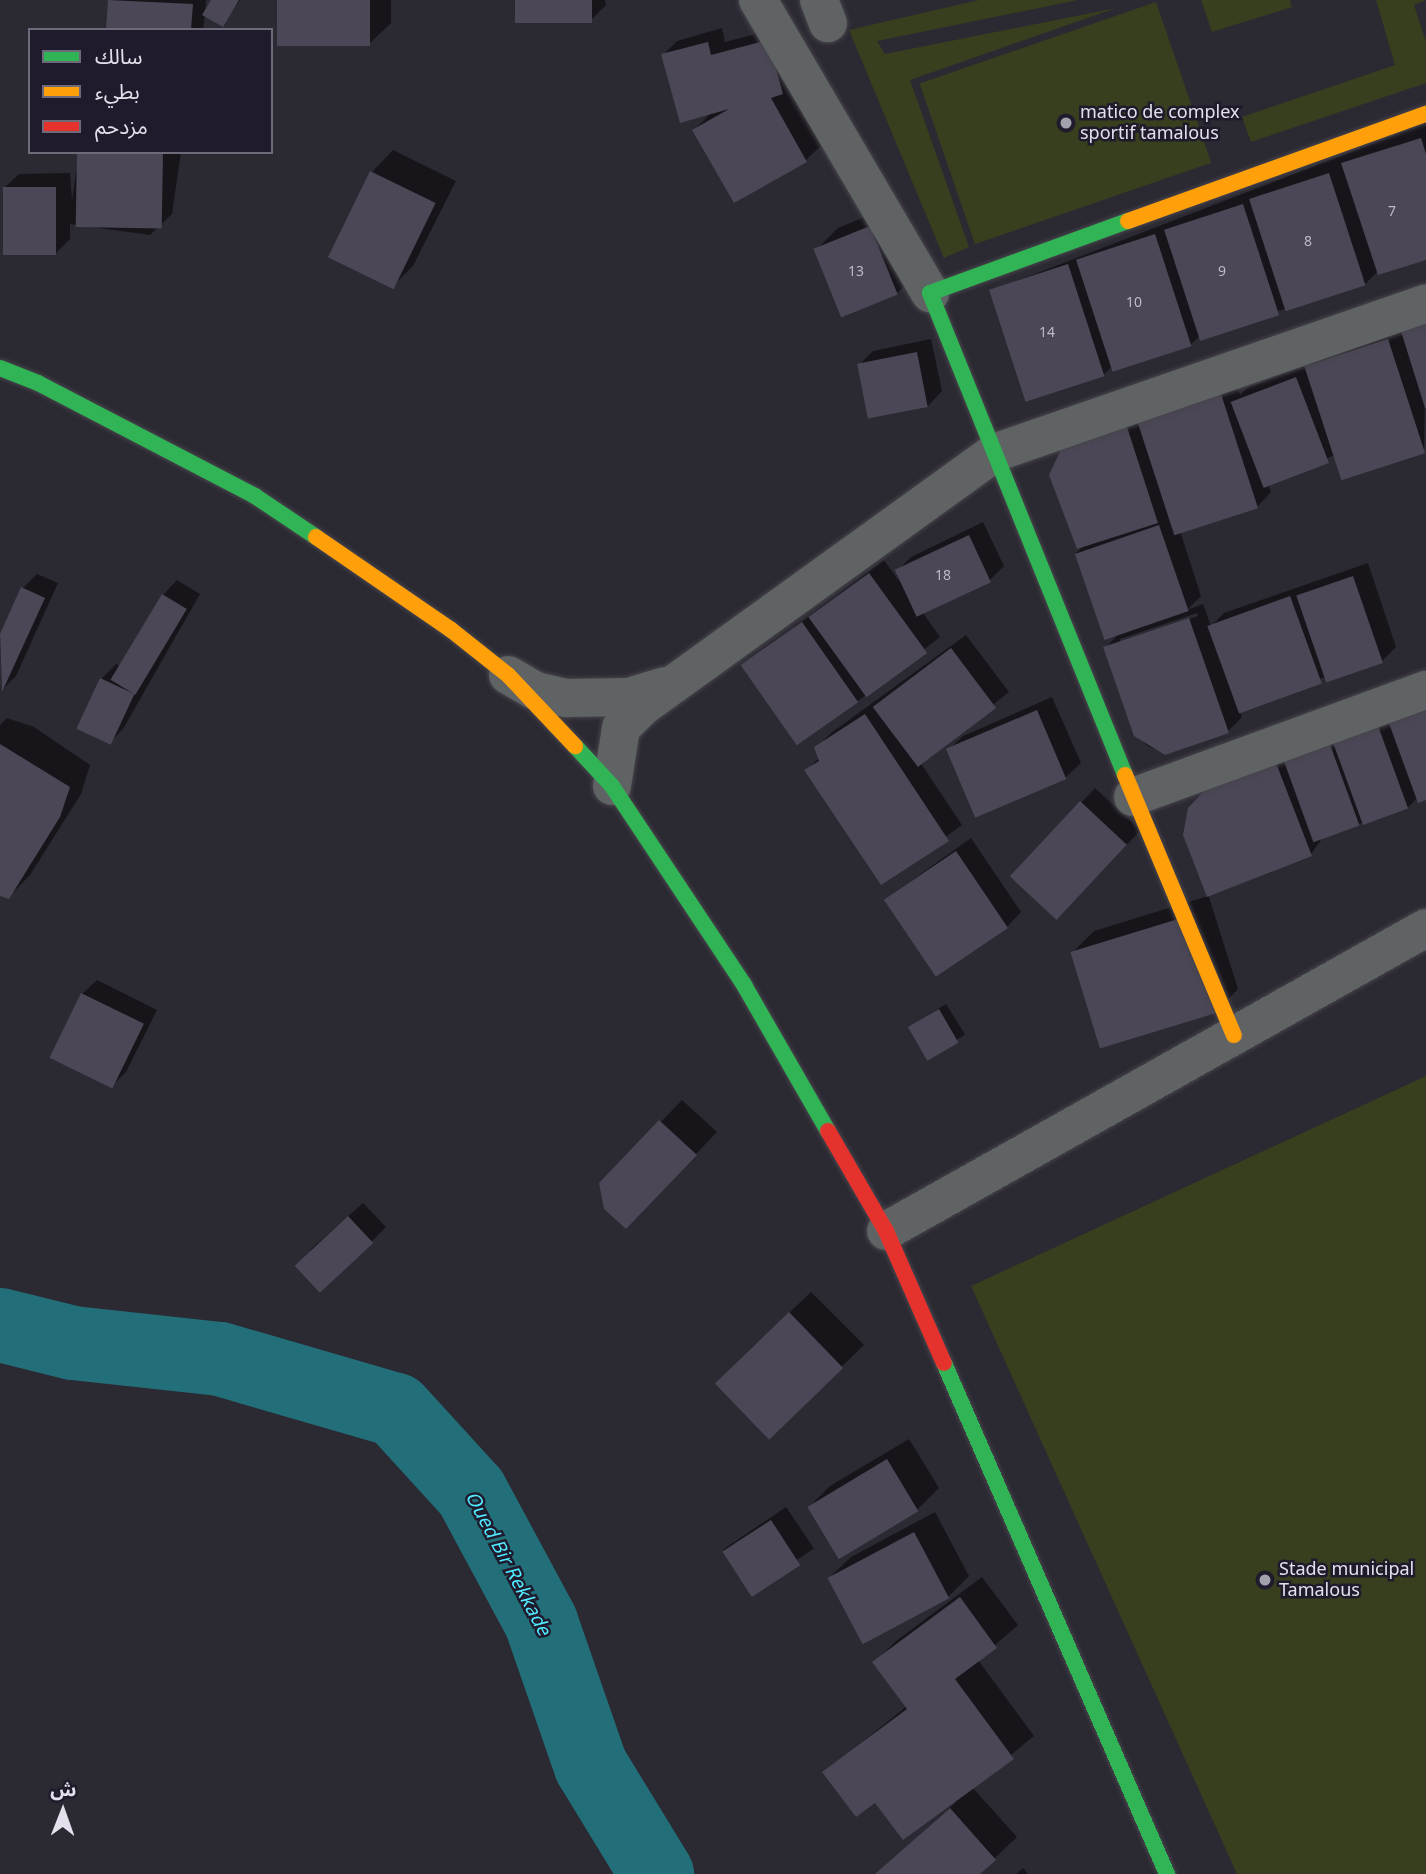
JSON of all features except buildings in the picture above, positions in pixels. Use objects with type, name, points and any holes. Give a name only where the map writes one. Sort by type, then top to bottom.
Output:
[{"type":"main road","points":[[1234,1035],[1133,797],[930,293],[1426,114]]},
{"type":"main road","points":[[0,368],[38,383],[256,496],[508,674],[612,786],[744,985],[886,1231],[1167,1874]]},
{"type":"street","points":[[758,0],[930,293]]},
{"type":"street","points":[[612,786],[621,728],[673,683],[994,453],[1426,303]]},
{"type":"street","points":[[508,674],[536,691],[566,698],[629,697],[673,683]]},
{"type":"street","points":[[1133,797],[1426,690]]},
{"type":"street","points":[[886,1231],[1426,928]]},
{"type":"green space","points":[[979,0],[1078,0],[877,41],[885,54],[1116,8],[910,80],[969,247],[944,258],[849,30]]},
{"type":"green space","points":[[1201,0],[1290,0],[1292,7],[1212,32]]},
{"type":"green space","points":[[1376,0],[1426,0],[1414,5],[1426,42],[1426,83],[1251,142],[1242,117],[1395,65]]},
{"type":"green space","name":"matico de complex sportif tamalous","points":[[1156,2],[1211,163],[975,244],[920,83]]},
{"type":"green space","name":"Stade municipal Tamalous","points":[[1426,1076],[1426,1874],[1237,1874],[971,1286]]},
{"type":"waterway","name":"Oued Bir Rekkade","points":[[0,1325],[73,1343],[220,1359],[396,1410],[471,1492],[541,1622],[591,1766],[657,1874]]},
{"type":"traffic: fast","points":[[1125,775],[930,293],[1128,221]]},
{"type":"traffic: fast","points":[[0,368],[38,383],[255,496],[316,537]]},
{"type":"traffic: fast","points":[[575,746],[612,786],[744,985],[828,1131]]},
{"type":"traffic: fast","points":[[944,1363],[1167,1874]]},
{"type":"traffic: slow","points":[[1128,221],[1426,114]]},
{"type":"traffic: slow","points":[[316,537],[450,629],[508,675],[575,746]]},
{"type":"traffic: slow","points":[[1125,775],[1234,1035]]},
{"type":"traffic: jam","points":[[828,1131],[886,1231],[944,1363]]},
{"type":"place","name":"matico de complex sportif tamalous","points":[[1066,123]]},
{"type":"place","name":"Stade municipal Tamalous","points":[[1265,1580]]}]
